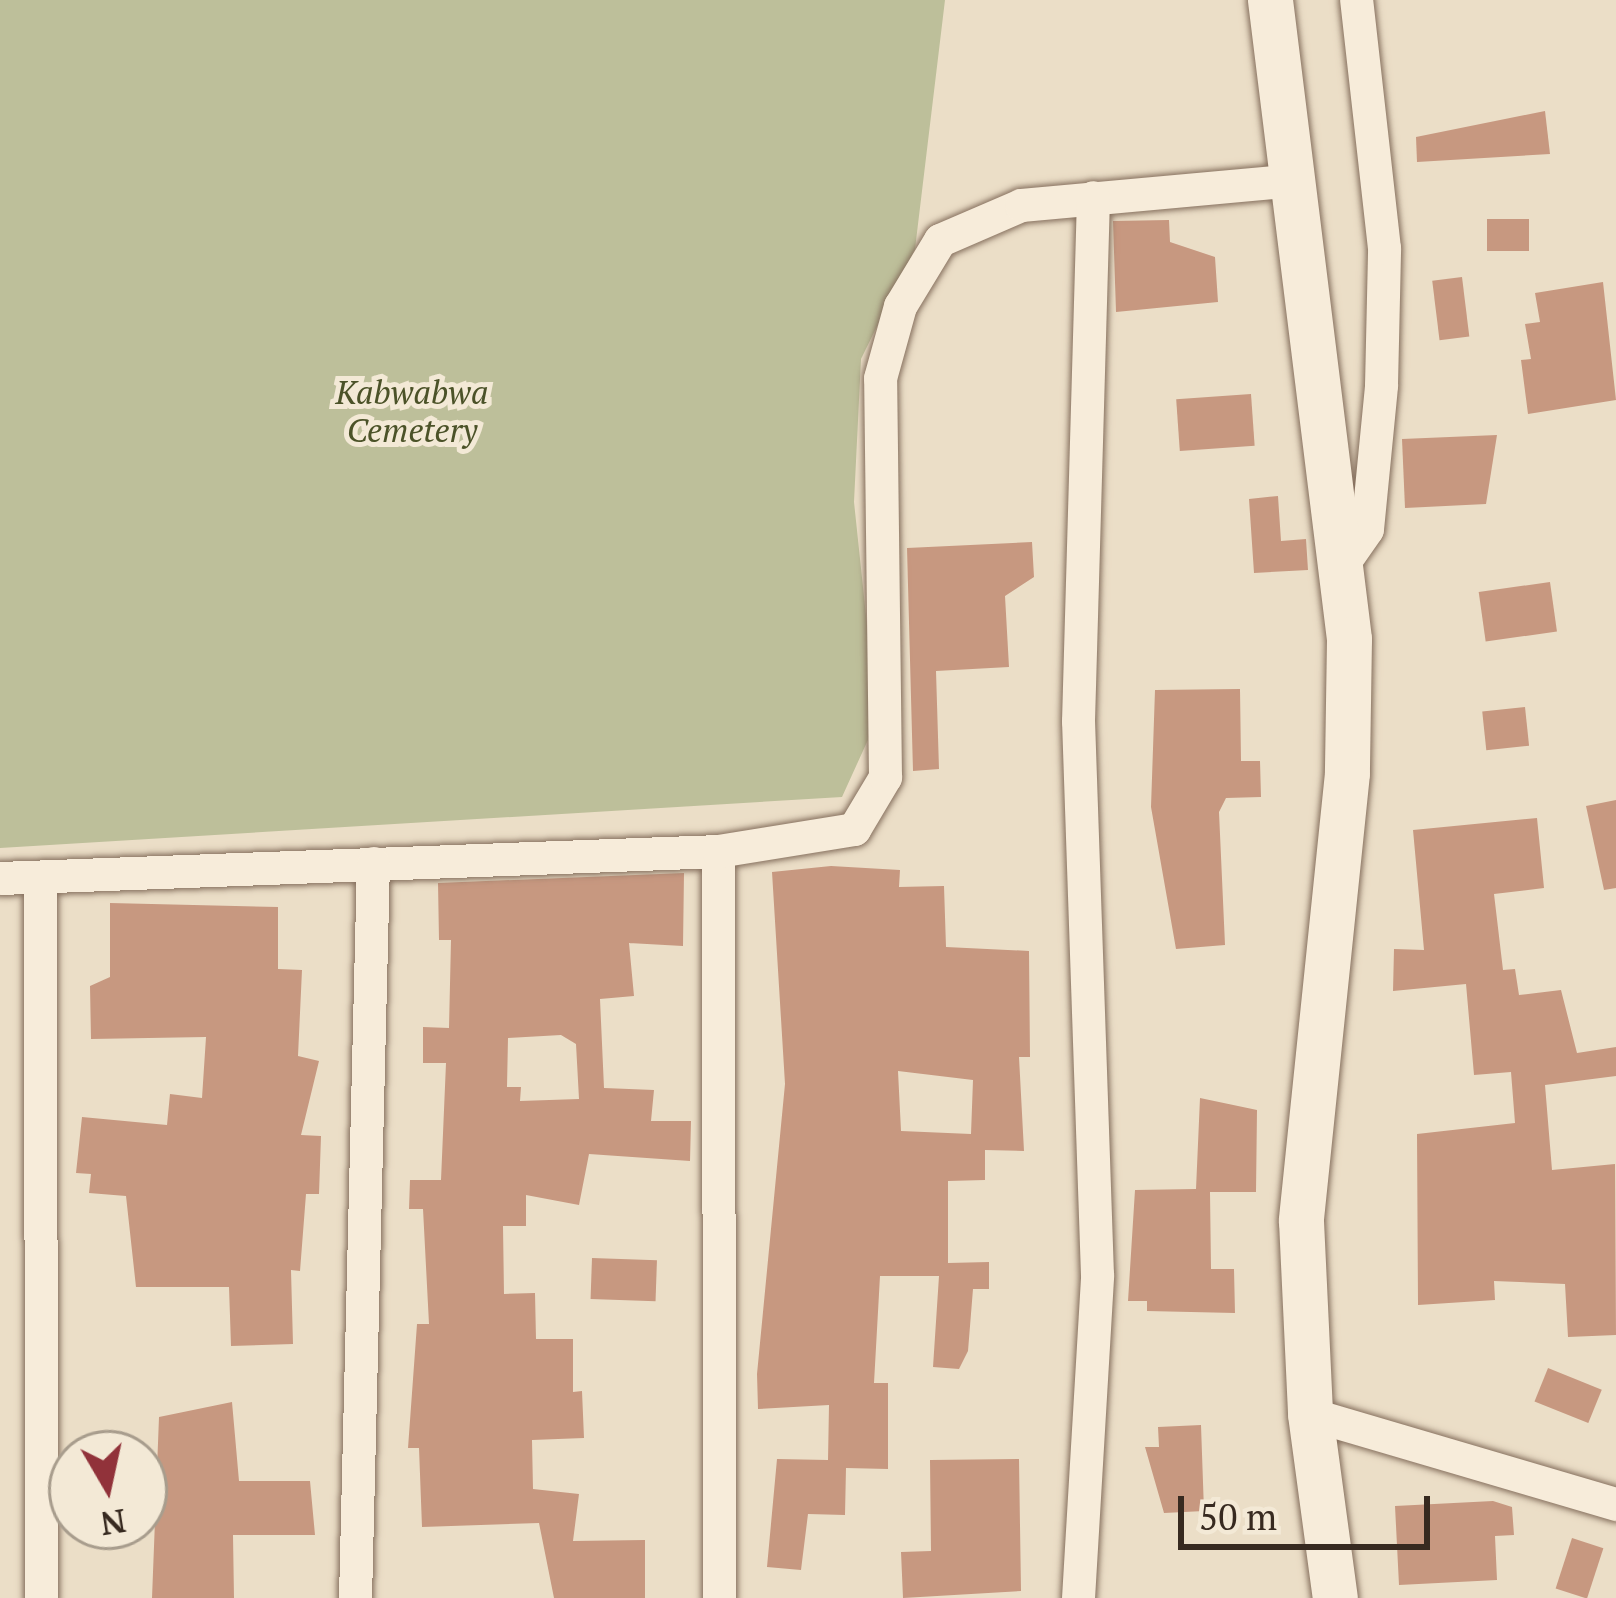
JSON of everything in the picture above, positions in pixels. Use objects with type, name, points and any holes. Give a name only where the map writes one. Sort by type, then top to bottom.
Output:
[{"type":"street","points":[[1270,0],[1344,562],[1348,773],[1301,1221],[1310,1414],[1335,1598]]},
{"type":"street","points":[[1344,562],[1367,529],[1381,385],[1384,248],[1356,0]]},
{"type":"street","points":[[0,878],[718,851],[854,829],[879,803],[874,424],[888,338],[940,240],[983,214],[1093,197],[1297,180]]},
{"type":"street","points":[[1078,1598],[1097,1254],[1078,721],[1093,197]]},
{"type":"street","points":[[718,851],[719,1598]]},
{"type":"street","points":[[355,1598],[373,863]]},
{"type":"street","points":[[40,877],[41,1598]]},
{"type":"street","points":[[1310,1414],[1616,1504]]},
{"type":"green space","name":"Kabwabwa Cemetery","points":[[0,0],[945,0],[915,249],[861,359],[854,502],[877,720],[842,797],[0,848]]},
{"type":"building","points":[[1545,111],[1550,154],[1417,162],[1416,137]]},
{"type":"building","points":[[1487,219],[1529,219],[1529,251],[1487,251]]},
{"type":"building","points":[[1169,220],[1170,242],[1215,257],[1218,302],[1116,312],[1113,221]]},
{"type":"building","points":[[1462,277],[1469,337],[1440,340],[1432,281]]},
{"type":"building","points":[[1603,282],[1616,400],[1528,414],[1521,360],[1531,359],[1525,324],[1540,322],[1535,293]]},
{"type":"building","points":[[1251,394],[1255,446],[1180,451],[1176,399]]},
{"type":"building","points":[[1497,435],[1486,504],[1405,508],[1402,439]]},
{"type":"building","points":[[1278,496],[1281,541],[1306,539],[1308,570],[1254,573],[1249,499]]},
{"type":"building","points":[[1032,542],[1034,577],[1005,596],[1009,667],[936,671],[939,769],[913,771],[907,548]]},
{"type":"building","points":[[1550,582],[1557,632],[1486,642],[1479,592]]},
{"type":"building","points":[[1240,689],[1241,761],[1260,761],[1261,797],[1226,798],[1219,812],[1225,945],[1176,949],[1151,807],[1155,690]]},
{"type":"building","points":[[1525,707],[1529,746],[1486,750],[1482,711]]},
{"type":"building","points":[[1616,800],[1616,888],[1604,890],[1586,806]]},
{"type":"building","points":[[1537,818],[1544,888],[1494,894],[1503,970],[1515,969],[1519,995],[1561,990],[1577,1053],[1616,1047],[1616,1076],[1545,1085],[1552,1170],[1615,1164],[1616,1335],[1568,1337],[1565,1284],[1494,1281],[1495,1300],[1418,1305],[1417,1134],[1515,1123],[1511,1072],[1474,1075],[1466,984],[1393,991],[1394,949],[1424,950],[1413,830]]},
{"type":"building","points":[[831,866],[900,870],[899,887],[944,886],[946,947],[1029,951],[1030,1057],[1019,1057],[1024,1151],[985,1150],[985,1180],[948,1181],[948,1263],[989,1262],[989,1289],[973,1289],[968,1351],[959,1369],[933,1367],[939,1276],[880,1276],[874,1383],[888,1383],[888,1469],[846,1468],[845,1515],[808,1514],[801,1570],[767,1567],[777,1459],[828,1460],[829,1405],[758,1409],[757,1374],[785,1084],[772,872]],"holes":[[[898,1071],[973,1080],[971,1134],[901,1131]]]},
{"type":"building","points":[[684,873],[683,946],[629,943],[634,996],[600,999],[604,1088],[654,1090],[651,1121],[691,1121],[690,1161],[589,1154],[579,1205],[526,1195],[526,1226],[503,1226],[504,1294],[535,1293],[536,1339],[573,1339],[573,1392],[582,1391],[584,1438],[532,1440],[533,1489],[579,1494],[573,1541],[645,1540],[645,1598],[554,1598],[539,1523],[422,1527],[419,1448],[408,1448],[417,1324],[429,1324],[423,1209],[409,1209],[410,1180],[441,1180],[446,1063],[423,1063],[423,1027],[449,1028],[451,940],[439,940],[438,883]],"holes":[[[561,1035],[576,1044],[579,1099],[520,1101],[521,1087],[507,1087],[508,1038]]]},
{"type":"building","points":[[110,903],[278,907],[278,969],[302,970],[298,1056],[319,1061],[301,1135],[321,1136],[319,1194],[306,1194],[300,1271],[291,1270],[293,1344],[231,1346],[229,1287],[136,1287],[126,1196],[89,1193],[91,1174],[76,1173],[82,1117],[167,1125],[170,1094],[202,1098],[206,1037],[91,1039],[90,986],[110,977]]},
{"type":"building","points":[[1200,1098],[1257,1110],[1256,1192],[1210,1192],[1211,1269],[1234,1269],[1235,1313],[1147,1311],[1147,1301],[1128,1301],[1135,1190],[1196,1189]]},
{"type":"building","points":[[592,1258],[657,1260],[656,1301],[591,1299]]},
{"type":"building","points":[[1548,1368],[1602,1390],[1588,1423],[1535,1401]]},
{"type":"building","points":[[232,1402],[239,1481],[310,1481],[315,1535],[233,1535],[234,1598],[152,1598],[154,1550],[168,1550],[168,1430],[158,1430],[159,1417]]},
{"type":"building","points":[[1201,1425],[1204,1511],[1164,1513],[1145,1447],[1159,1447],[1158,1427]]},
{"type":"building","points":[[1019,1459],[1021,1591],[903,1598],[901,1552],[931,1551],[930,1460]]},
{"type":"building","points":[[1493,1501],[1512,1507],[1514,1535],[1495,1536],[1497,1580],[1399,1585],[1395,1506]]},
{"type":"building","points":[[1572,1538],[1603,1548],[1587,1598],[1556,1588]]}]
